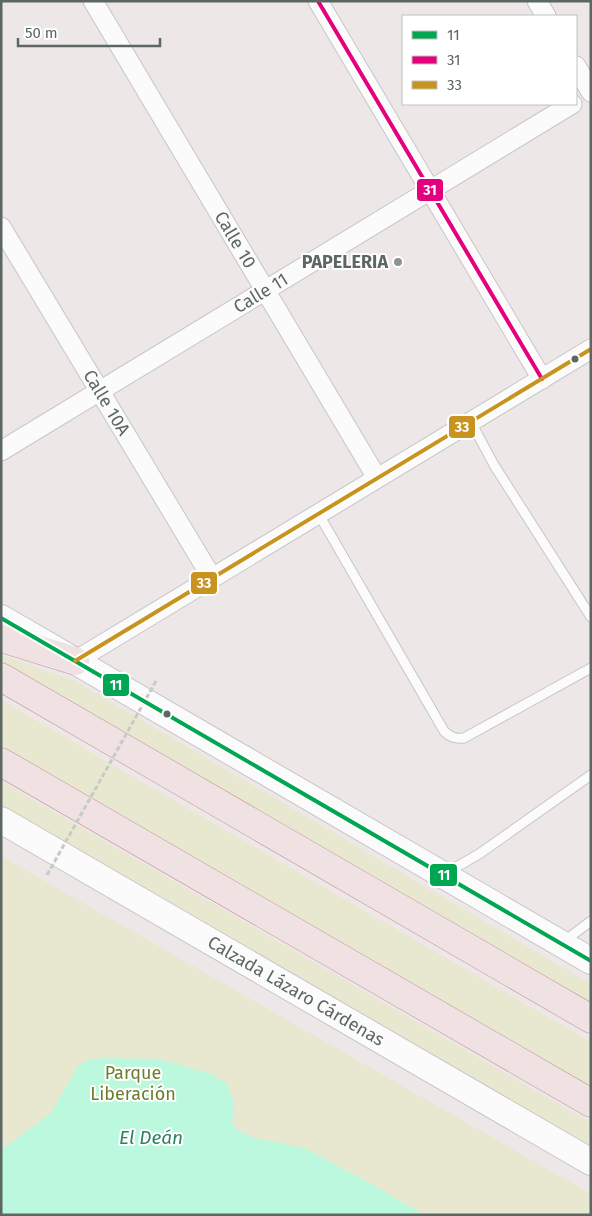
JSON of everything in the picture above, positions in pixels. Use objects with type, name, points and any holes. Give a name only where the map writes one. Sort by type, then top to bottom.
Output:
[{"type":"highway","points":[[1,638],[75,661]]},
{"type":"highway","points":[[1,677],[591,1019]]},
{"type":"highway","points":[[1,762],[591,1103]]},
{"type":"main road","points":[[1,618],[591,960]]},
{"type":"main road","name":"Calzada Lázaro Cárdenas","points":[[1,820],[591,1162]]},
{"type":"street","name":"Calle 10","points":[[93,1],[377,478]]},
{"type":"street","points":[[318,1],[542,379]]},
{"type":"street","points":[[537,1],[545,15]]},
{"type":"street","points":[[577,68],[591,92],[577,101]]},
{"type":"street","name":"Calle 11","points":[[1,452],[570,105]]},
{"type":"street","name":"Calle 10A","points":[[1,227],[212,578]]},
{"type":"street","points":[[75,661],[591,349]]},
{"type":"lane","points":[[470,422],[494,465],[591,617]]},
{"type":"lane","points":[[318,513],[444,731],[453,738],[464,738],[591,668]]},
{"type":"lane","points":[[443,875],[478,854],[591,775]]},
{"type":"lane","points":[[561,943],[591,921]]},
{"type":"path","points":[[47,875],[156,681]]},
{"type":"green space","points":[[1,655],[75,681],[591,984],[591,1011],[1,667]]},
{"type":"green space","points":[[1,700],[591,1042],[591,1091],[1,749]]},
{"type":"green space","points":[[1,781],[591,1123],[591,1147],[1,808]]},
{"type":"green space","name":"Parque Liberación","points":[[1,856],[591,1194],[591,1215],[1,1215]]},
{"type":"water","name":"El Deán","points":[[89,1059],[160,1059],[211,1074],[227,1084],[234,1103],[232,1122],[237,1130],[255,1138],[305,1148],[424,1215],[1,1215],[1,1150],[51,1113],[78,1066]]},
{"type":"transit line","name":"31","points":[[318,1],[542,379]]},
{"type":"transit line","name":"33","points":[[75,661],[591,349]]},
{"type":"transit line","name":"11","points":[[1,618],[591,961]]},
{"type":"place","name":"PAPELERIA","points":[[398,262]]}]
